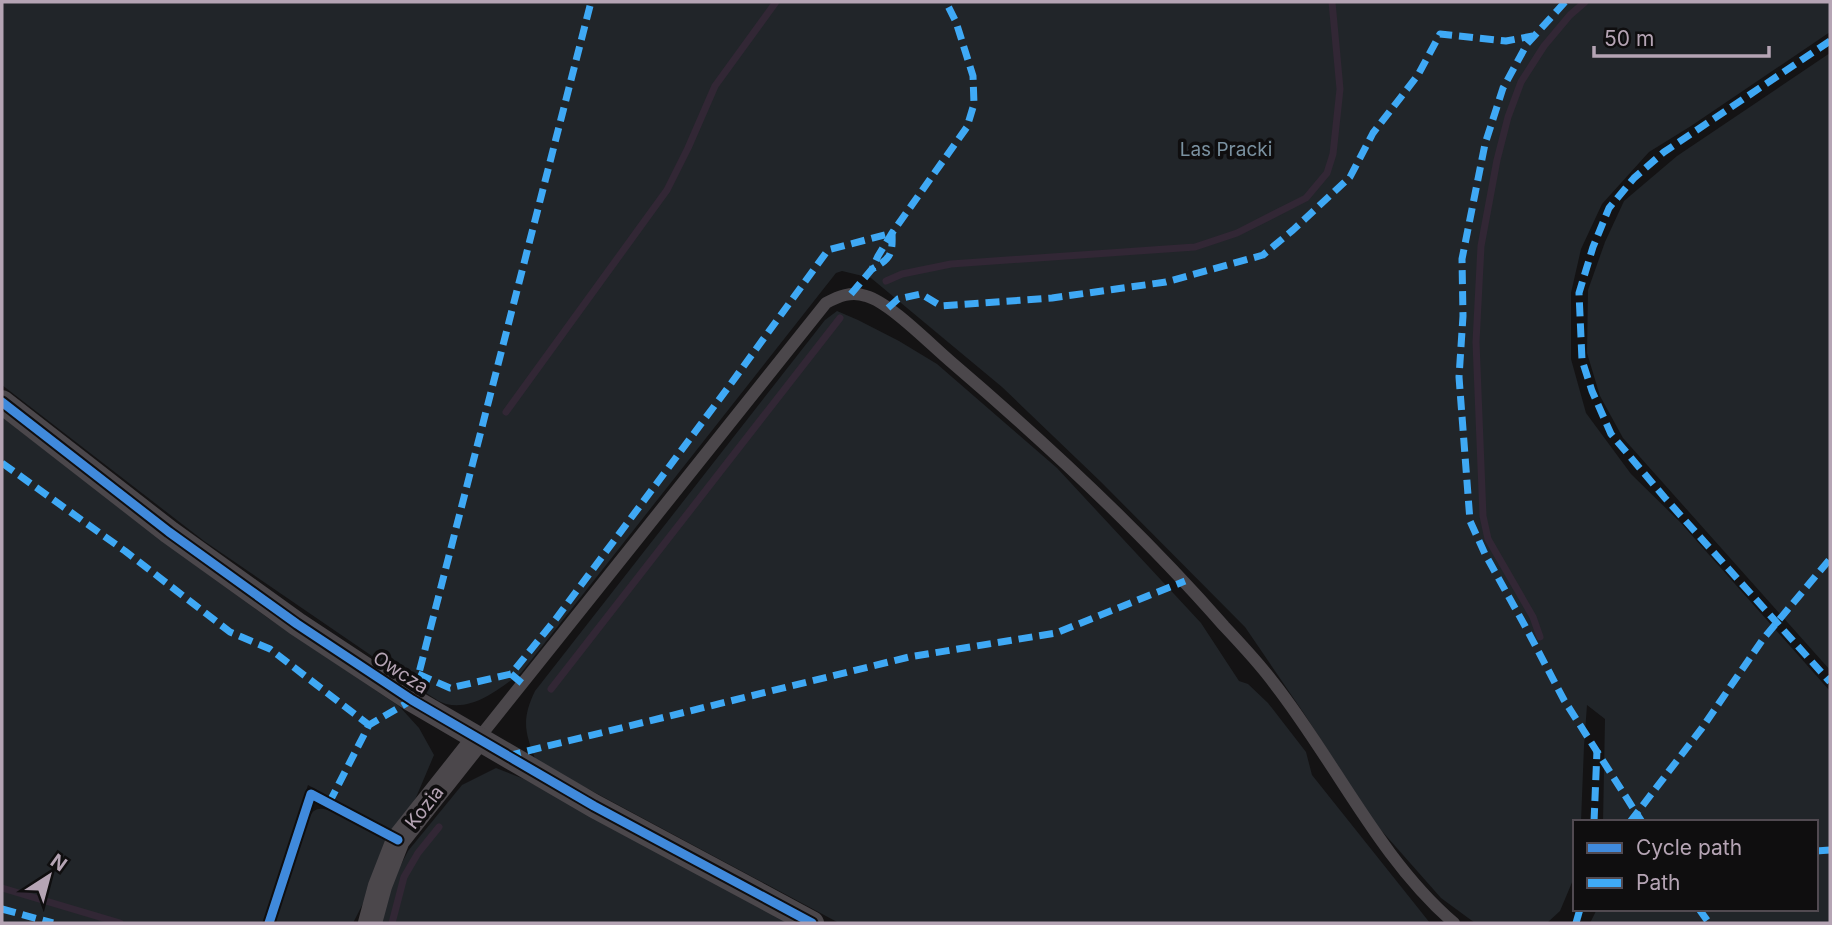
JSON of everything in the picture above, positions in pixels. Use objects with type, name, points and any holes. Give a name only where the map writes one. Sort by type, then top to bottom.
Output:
[{"type":"street","name":"Owcza","points":[[2,402],[169,532],[296,624],[412,700],[582,800],[812,923]]},
{"type":"street","name":"Kozia","points":[[370,923],[380,886],[398,840],[478,739]]},
{"type":"lane","points":[[478,739],[826,303],[850,294],[867,296],[888,308],[1000,404],[1094,489],[1177,572],[1272,680],[1413,883],[1454,923]]},
{"type":"green space","name":"Las Pracki","points":[[2,2],[1830,2],[1830,32],[1649,152],[1602,204],[1581,249],[1571,293],[1571,359],[1586,413],[1631,474],[1680,522],[1830,691],[1830,923],[1590,923],[1596,911],[1818,911],[1818,820],[1603,820],[1605,719],[1587,705],[1581,820],[1573,820],[1573,880],[1560,911],[1547,923],[1475,923],[1441,898],[1373,821],[1245,627],[1002,387],[871,278],[842,271],[836,273],[521,673],[486,697],[467,704],[446,704],[426,693],[204,541],[2,385]]},
{"type":"green space","points":[[1830,53],[1830,670],[1623,438],[1600,396],[1587,353],[1588,290],[1605,242],[1624,201],[1677,156]]},
{"type":"green space","points":[[837,311],[899,341],[937,364],[1057,468],[1201,623],[1239,681],[1248,684],[1268,703],[1306,752],[1312,775],[1430,923],[839,923],[536,761],[526,726],[535,691],[825,320]]},
{"type":"green space","points":[[2,417],[161,540],[268,618],[399,706],[419,728],[434,755],[409,814],[353,923],[274,923],[307,820],[313,811],[332,811],[364,828],[369,819],[308,785],[263,923],[2,923]]},
{"type":"green space","points":[[496,768],[524,779],[788,923],[380,923],[389,888],[408,851],[462,785]]},
{"type":"waterway","points":[[506,412],[667,190],[715,86],[776,2]]},
{"type":"waterway","points":[[886,281],[902,274],[951,264],[1195,247],[1237,233],[1306,198],[1327,173],[1333,154],[1340,89],[1332,2]]},
{"type":"waterway","points":[[1540,637],[1533,617],[1488,539],[1483,516],[1476,342],[1481,246],[1497,160],[1508,117],[1521,82],[1544,46],[1570,15],[1585,2]]},
{"type":"waterway","points":[[551,689],[840,318]]},
{"type":"waterway","points":[[392,923],[404,877],[418,853],[439,827]]},
{"type":"waterway","points":[[2,888],[120,923]]},
{"type":"marked path","points":[[329,803],[369,725],[412,700],[591,2]]},
{"type":"marked path","points":[[851,294],[872,269],[892,233],[967,127],[974,104],[973,76],[956,22],[946,2]]},
{"type":"marked path","points":[[1565,2],[1527,44],[1503,88],[1485,144],[1462,259],[1463,316],[1459,377],[1470,521],[1564,700],[1641,820]]},
{"type":"marked path","points":[[888,308],[898,299],[921,294],[941,306],[1052,298],[1166,282],[1263,255],[1350,177],[1373,133],[1418,75],[1440,34],[1506,41],[1533,36]]},
{"type":"marked path","points":[[1830,41],[1664,152],[1634,178],[1609,208],[1593,247],[1579,293],[1582,360],[1611,434],[1830,682]]},
{"type":"marked path","points":[[418,674],[450,688],[511,674],[555,620],[828,250],[892,233],[889,256],[872,269]]},
{"type":"marked path","points":[[2,463],[125,551],[230,632],[270,649],[369,725]]},
{"type":"marked path","points":[[1632,820],[1702,728],[1763,639],[1830,559]]},
{"type":"marked path","points":[[507,756],[909,657],[1056,633],[1185,581]]},
{"type":"marked path","points":[[511,674],[523,684]]},
{"type":"marked path","points":[[1594,820],[1597,750]]},
{"type":"marked path","points":[[1818,851],[1830,850]]},
{"type":"marked path","points":[[2,909],[53,923]]},
{"type":"marked path","points":[[1576,923],[1579,911]]},
{"type":"marked path","points":[[1700,911],[1709,923]]},
{"type":"cycle path","points":[[2,402],[169,532],[297,624],[412,700],[594,806],[812,923]]},
{"type":"cycle path","points":[[269,923],[311,794],[398,840]]}]
